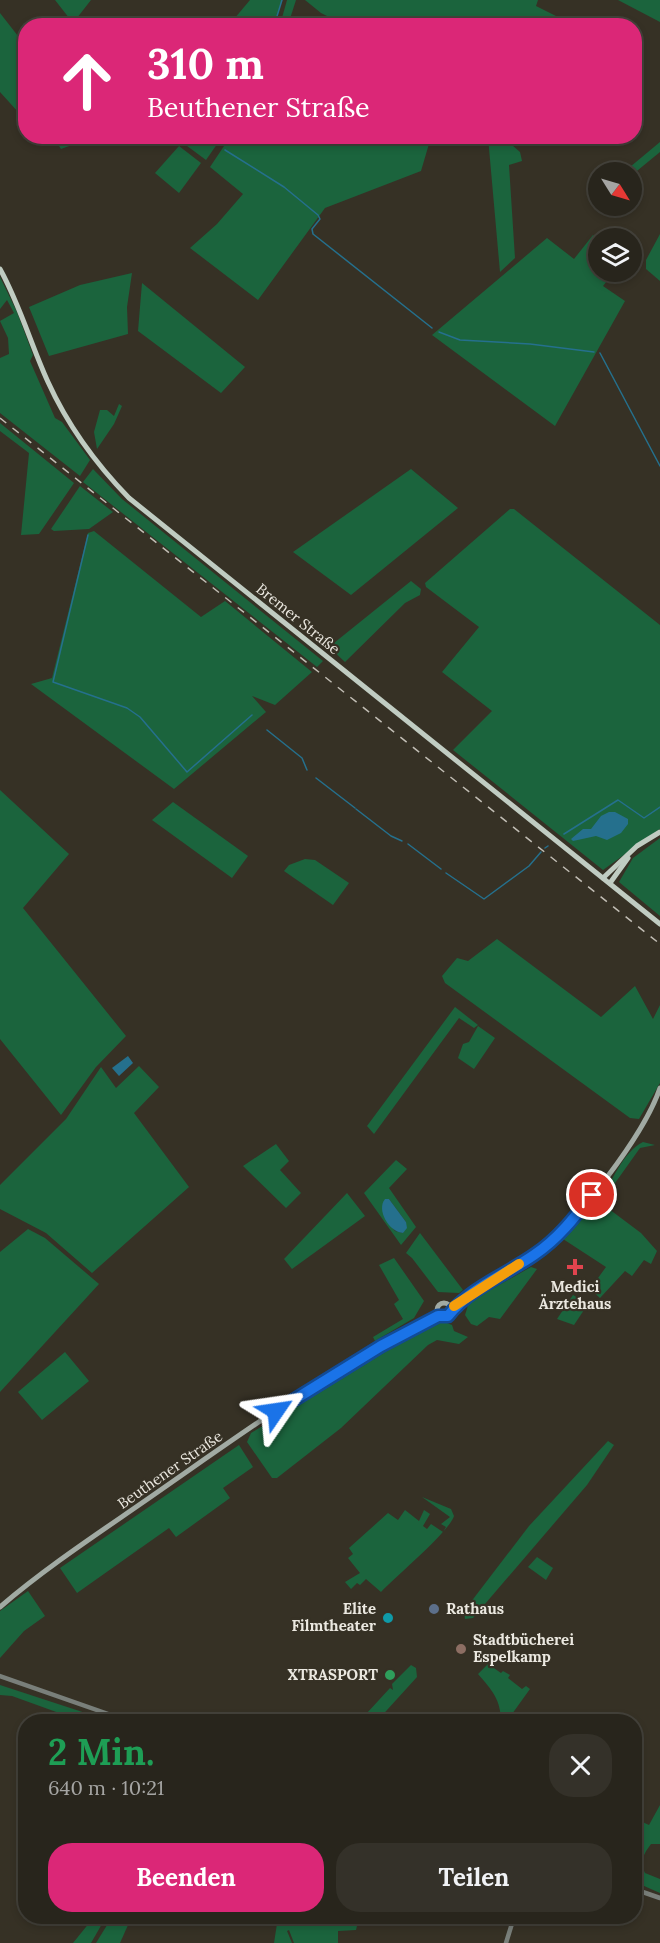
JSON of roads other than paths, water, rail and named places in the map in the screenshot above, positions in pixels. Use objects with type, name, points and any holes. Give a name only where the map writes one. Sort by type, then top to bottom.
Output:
[{"type":"main road","name":"Bremer Straße","points":[[0,269],[16,298],[48,383],[65,416],[98,464],[129,498],[660,924]]},
{"type":"main road","points":[[603,878],[637,846],[660,834]]},
{"type":"main road","points":[[610,884],[631,855],[660,834]]},
{"type":"main road","points":[[450,1306],[448,1316],[438,1313],[440,1304],[450,1306],[551,1242],[592,1195],[639,1131],[660,1088]]},
{"type":"main road","name":"Beuthener Straße","points":[[0,1607],[231,1441],[381,1346],[438,1313]]},
{"type":"street","points":[[0,1676],[108,1714]]},
{"type":"street","points":[[642,1892],[660,1898]]},
{"type":"street","points":[[506,1943],[512,1924]]},
{"type":"water","points":[[615,812],[628,819],[628,824],[621,833],[607,840],[596,836],[573,841],[571,839],[583,829],[591,829],[601,816]]},
{"type":"water","points":[[128,1056],[133,1063],[119,1076],[112,1068]]},
{"type":"water","points":[[385,1199],[389,1199],[406,1222],[407,1228],[403,1233],[393,1229],[385,1220],[382,1209]]},
{"type":"waterway","points":[[276,18],[282,0]]},
{"type":"waterway","points":[[225,150],[284,187],[318,215],[320,219],[312,229],[313,234],[432,328]]},
{"type":"waterway","points":[[439,332],[460,340],[530,344],[594,352]]},
{"type":"waterway","points":[[600,353],[660,466]]},
{"type":"waterway","points":[[88,535],[53,682],[127,708],[140,717],[187,772],[252,715]]},
{"type":"waterway","points":[[267,730],[302,758],[307,770]]},
{"type":"waterway","points":[[316,778],[355,808]]},
{"type":"waterway","points":[[564,834],[618,800],[644,818],[660,807]]},
{"type":"waterway","points":[[356,809],[391,836],[402,841]]},
{"type":"waterway","points":[[408,844],[441,869]]},
{"type":"waterway","points":[[446,873],[484,899],[529,866],[541,852]]},
{"type":"railway","points":[[0,418],[660,944]]},
{"type":"place","name":"Medici Ärztehaus","points":[[575,1267]]},
{"type":"place","name":"Rathaus","points":[[434,1609]]},
{"type":"place","name":"Elite Filmtheater","points":[[388,1618]]},
{"type":"place","name":"Stadtbücherei Espelkamp","points":[[461,1649]]},
{"type":"place","name":"XTRASPORT","points":[[390,1675]]}]
